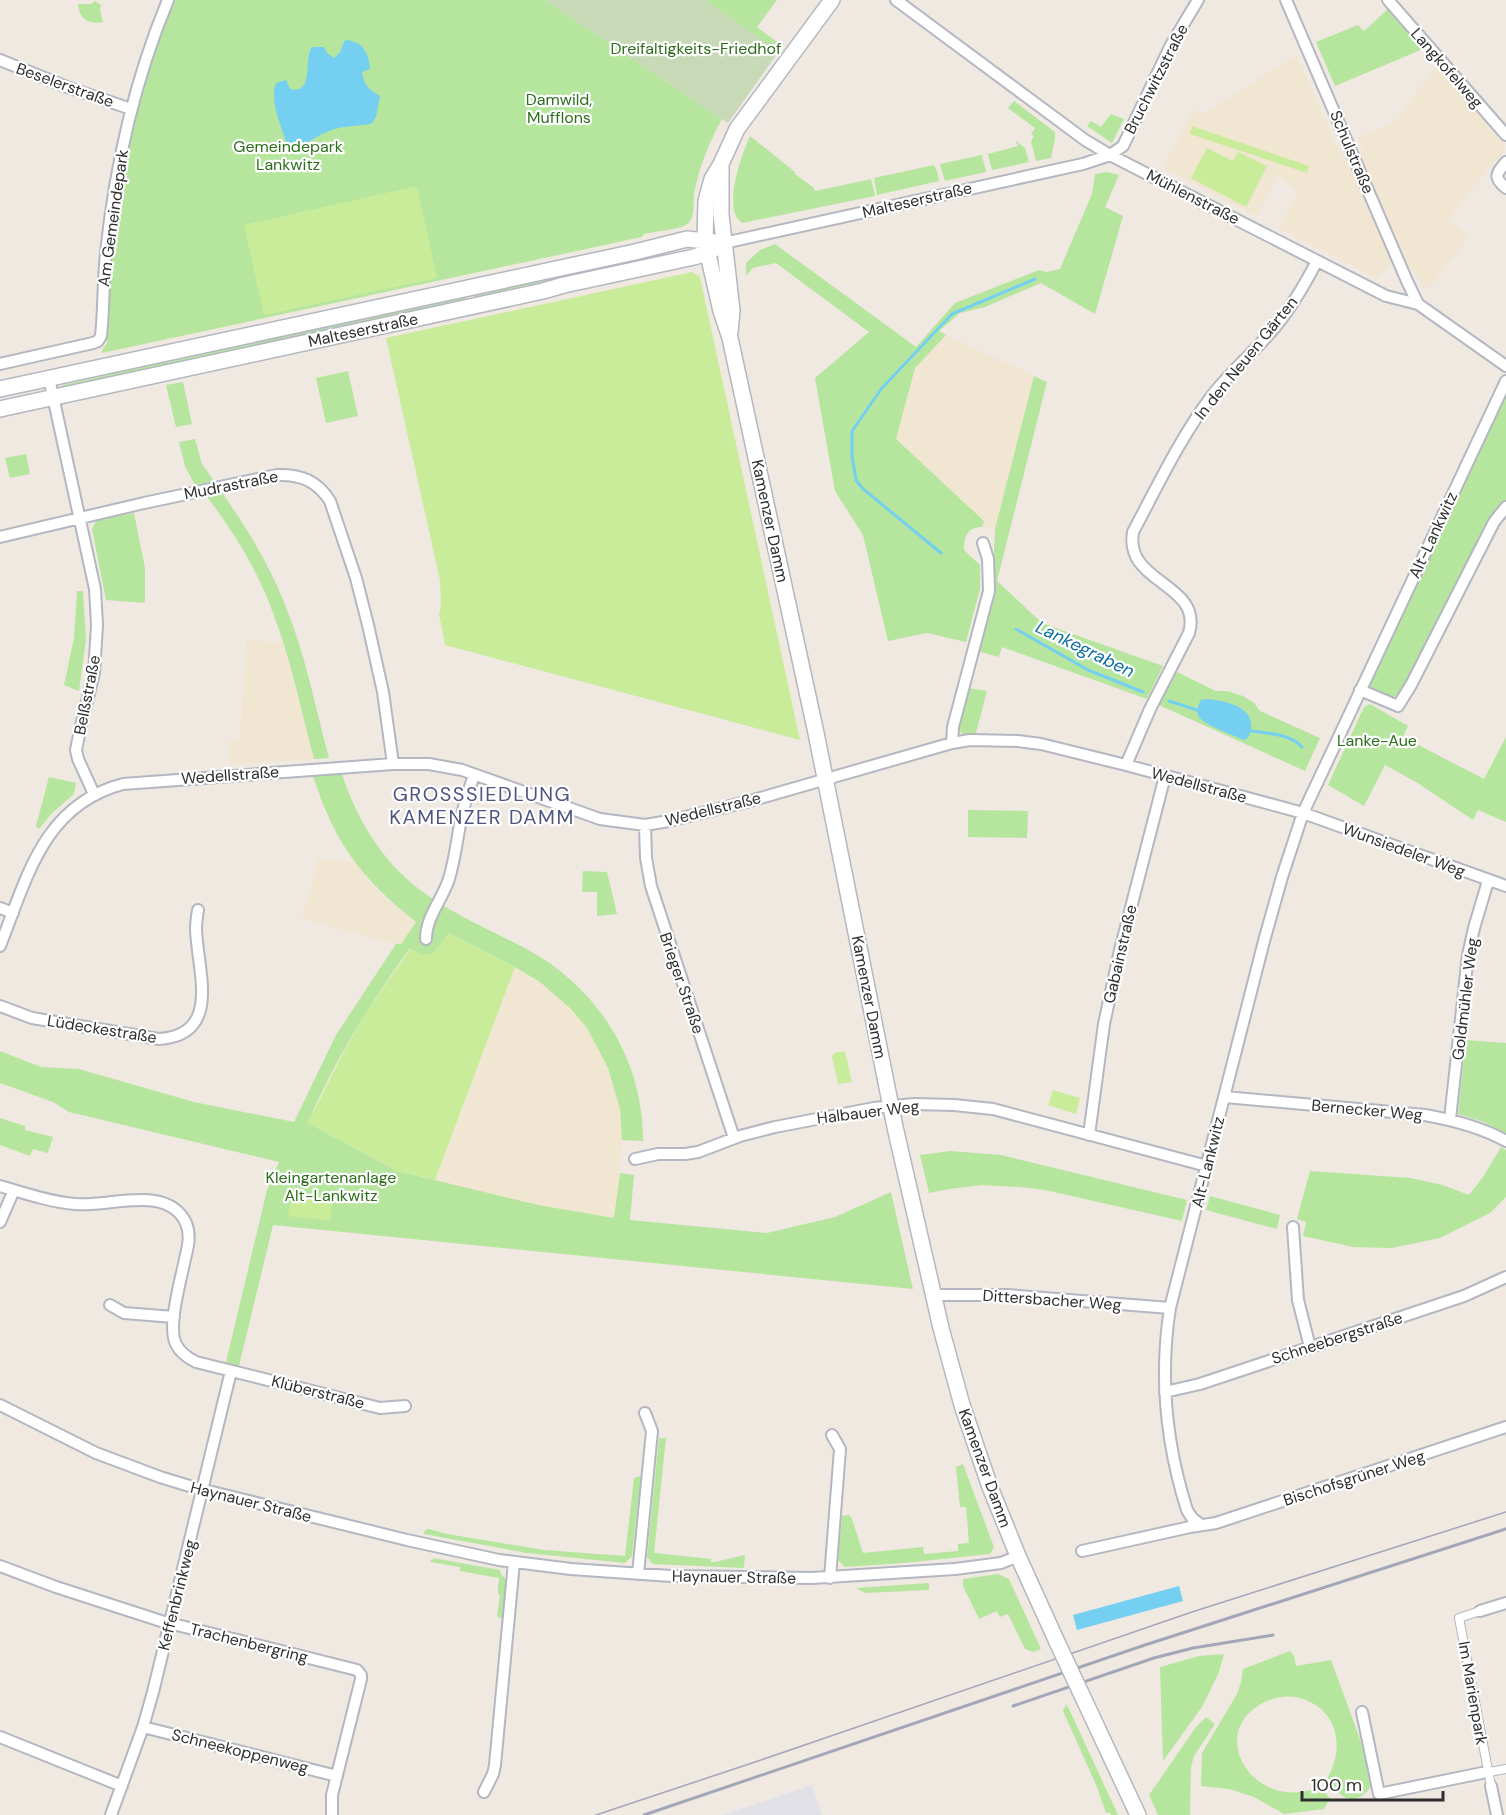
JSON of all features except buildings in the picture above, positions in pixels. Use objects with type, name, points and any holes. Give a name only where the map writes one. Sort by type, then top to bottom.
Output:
[{"type":"main road","name":"Kamenzer Damm","points":[[832,0],[737,129],[712,179],[706,201],[706,247],[721,311],[730,338],[825,780],[891,1106],[951,1368],[990,1487],[1018,1556],[1138,1815]]},
{"type":"main road","name":"Kamenzer Damm","points":[[721,164],[721,215],[732,310],[730,338]]},
{"type":"main road","name":"Malteserstraße","points":[[0,389],[687,239],[706,247]]},
{"type":"main road","name":"Malteserstraße","points":[[0,409],[472,306],[724,243]]},
{"type":"main road","points":[[468,288],[472,306]]},
{"type":"street","name":"Am Gemeindepark","points":[[0,364],[93,343],[101,336],[103,277],[120,152],[149,48],[168,0]]},
{"type":"street","name":"Mühlenstraße","points":[[896,0],[1085,140],[1110,155],[1386,296],[1418,304],[1506,366]]},
{"type":"street","name":"Schulstraße","points":[[1286,0],[1418,304]]},
{"type":"street","name":"Langkofelweg","points":[[1388,0],[1506,135]]},
{"type":"street","name":"Bruchwitzstraße","points":[[1110,155],[1123,146],[1193,2]]},
{"type":"street","name":"Beselerstraße","points":[[0,60],[67,87],[131,109]]},
{"type":"street","name":"Malteserstraße","points":[[724,243],[1083,164],[1110,155]]},
{"type":"street","points":[[1506,162],[1497,172],[1497,176],[1499,182],[1506,188]]},
{"type":"street","name":"In den Neuen Gärten","points":[[1126,765],[1150,709],[1189,633],[1191,621],[1182,598],[1144,568],[1137,559],[1132,547],[1133,532],[1186,434],[1202,410],[1229,375],[1271,332],[1294,301],[1317,261]]},
{"type":"street","name":"Belßstraße","points":[[49,378],[95,589],[98,625],[94,673],[76,750],[94,794]]},
{"type":"street","name":"Alt-Lankwitz","points":[[1201,1525],[1192,1518],[1187,1510],[1176,1474],[1169,1436],[1164,1354],[1170,1308],[1282,878],[1303,813],[1506,381]]},
{"type":"street","name":"Mudrastraße","points":[[0,537],[277,475],[290,474],[313,482],[330,501],[358,587],[377,663],[393,764]]},
{"type":"street","points":[[1360,690],[1392,705],[1398,706],[1402,702],[1494,522],[1506,507]]},
{"type":"street","points":[[952,743],[953,727],[988,591],[988,559],[983,543]]},
{"type":"street","name":"Wedellstraße","points":[[94,794],[108,788],[137,782],[393,764],[429,764],[454,768],[600,819],[645,825],[669,821],[825,780],[931,748],[970,740],[1041,744],[1303,813]]},
{"type":"street","points":[[426,939],[426,928],[445,890],[453,866],[460,821],[474,775]]},
{"type":"street","name":"Gabainstraße","points":[[1089,1136],[1104,1024],[1118,959],[1165,776]]},
{"type":"street","points":[[0,946],[46,838],[70,812],[94,794]]},
{"type":"street","name":"Wunsiedeler Weg","points":[[1303,813],[1506,886]]},
{"type":"street","name":"Brieger Straße","points":[[645,825],[646,858],[654,896],[734,1138]]},
{"type":"street","name":"Goldmühler Weg","points":[[1450,1119],[1468,956],[1488,881]]},
{"type":"street","points":[[0,908],[13,913]]},
{"type":"street","name":"Lüdeckestraße","points":[[0,1006],[32,1018],[159,1039],[182,1033],[197,1018],[203,1004],[196,926],[198,910]]},
{"type":"street","name":"Bernecker Weg","points":[[1224,1097],[1397,1112],[1450,1119],[1506,1141]]},
{"type":"street","name":"Halbauer Weg","points":[[635,1159],[658,1154],[698,1152],[765,1129],[891,1106],[914,1104],[993,1109],[1207,1166]]},
{"type":"street","name":"Klüberstraße","points":[[0,1186],[77,1204],[144,1200],[167,1205],[185,1221],[189,1238],[174,1317],[173,1336],[182,1354],[196,1362],[380,1408],[405,1406]]},
{"type":"street","points":[[0,1222],[14,1190]]},
{"type":"street","points":[[1293,1227],[1298,1300],[1310,1347]]},
{"type":"street","name":"Schneebergstraße","points":[[1165,1392],[1200,1384],[1464,1296],[1506,1277]]},
{"type":"street","name":"Dittersbacher Weg","points":[[933,1295],[1007,1295],[1170,1308]]},
{"type":"street","points":[[110,1305],[124,1313],[174,1317]]},
{"type":"street","name":"Keffenbrinkweg","points":[[111,1815],[143,1727],[231,1371]]},
{"type":"street","name":"Haynauer Straße","points":[[0,1405],[101,1455],[151,1475],[202,1490],[456,1552],[514,1562],[638,1574],[830,1578],[955,1569],[1001,1563],[1018,1556]]},
{"type":"street","points":[[638,1574],[652,1431],[645,1413]]},
{"type":"street","name":"Bischofsgrüner Weg","points":[[1201,1525],[1215,1523],[1506,1427]]},
{"type":"street","points":[[830,1578],[840,1449],[832,1435]]},
{"type":"street","points":[[1082,1551],[1201,1525]]},
{"type":"street","points":[[484,1792],[495,1765],[514,1562]]},
{"type":"street","name":"Trachenbergring","points":[[0,1566],[95,1600],[170,1623],[352,1669],[359,1673],[361,1680],[332,1795],[332,1815]]},
{"type":"street","name":"Im Marienpark","points":[[1497,1815],[1491,1786],[1485,1773],[1459,1618],[1506,1603]]},
{"type":"street","points":[[1362,1712],[1379,1794],[1506,1769]]},
{"type":"street","name":"Schneekoppenweg","points":[[143,1727],[337,1776]]},
{"type":"street","points":[[0,1737],[122,1786]]},
{"type":"shaded area","points":[[1297,55],[1342,158],[1363,149],[1358,138],[1395,122],[1437,65],[1504,142],[1505,151],[1449,219],[1469,237],[1428,289],[1410,269],[1402,253],[1377,278],[1279,228],[1298,192],[1278,176],[1256,216],[1163,168],[1194,109],[1202,115]]},
{"type":"shaded area","points":[[946,335],[1034,376],[995,529],[982,527],[984,521],[896,439],[915,368]]},
{"type":"shaded area","points":[[246,640],[283,643],[314,759],[229,765],[229,741],[240,740]]},
{"type":"shaded area","points":[[318,859],[353,861],[389,901],[417,922],[401,945],[302,919]]},
{"type":"shaded area","points":[[515,967],[540,982],[571,1009],[587,1028],[608,1068],[620,1109],[622,1140],[615,1218],[538,1205],[435,1181]]},
{"type":"shaded area","points":[[812,1785],[822,1815],[722,1815]]},
{"type":"green space","name":"Gemeindepark Lankwitz","points":[[174,0],[545,0],[722,119],[699,174],[691,219],[686,225],[644,234],[642,237],[102,353],[107,343],[110,257],[122,168],[144,81]]},
{"type":"green space","name":"Dreifaltigkeits-Friedhof","points":[[545,0],[705,0],[779,51],[728,123]]},
{"type":"green space","points":[[705,0],[777,0],[757,27],[777,42],[773,48]]},
{"type":"green space","points":[[95,1],[101,5],[103,22],[89,22],[80,14],[78,4],[91,4]]},
{"type":"green space","points":[[1388,9],[1423,49],[1335,86],[1316,42],[1358,25],[1364,31]]},
{"type":"green space","points":[[1014,101],[1055,132],[1051,158],[1036,161],[1031,141],[1034,136],[1031,134],[1035,128],[1008,108]]},
{"type":"green space","points":[[1111,114],[1124,119],[1112,143],[1087,126],[1091,121],[1101,127]]},
{"type":"green space","points":[[1192,126],[1309,166],[1307,173],[1190,134]]},
{"type":"green space","points":[[750,136],[815,191],[871,179],[875,196],[742,223],[737,218],[733,202],[740,163]]},
{"type":"green space","points":[[1015,140],[1025,148],[1029,162],[992,170],[988,154],[1018,146]]},
{"type":"green space","points":[[1207,148],[1233,161],[1238,152],[1267,166],[1246,207],[1191,178]]},
{"type":"green space","points":[[982,155],[986,172],[945,181],[940,164]]},
{"type":"green space","points":[[934,165],[939,181],[877,195],[874,178]]},
{"type":"green space","points":[[1107,172],[1119,175],[1105,207],[1123,216],[1095,314],[1041,283],[985,307],[960,313],[939,331],[946,335],[915,368],[896,439],[984,521],[982,527],[977,527],[967,534],[964,545],[964,550],[980,565],[980,589],[966,642],[927,633],[888,641],[863,535],[835,491],[815,378],[869,332],[776,263],[753,268],[746,276],[746,263],[760,250],[775,244],[916,347],[955,303],[1039,270],[1046,272],[1060,269],[1092,194],[1095,174]]},
{"type":"green space","points":[[417,186],[437,278],[264,315],[244,225]]},
{"type":"green space","points":[[659,253],[657,257],[544,285],[475,299],[473,293]]},
{"type":"green space","points":[[692,272],[700,277],[800,740],[445,645],[439,614],[440,580],[386,338]]},
{"type":"green space","points":[[466,296],[467,301],[61,388],[63,385],[108,375],[143,363]]},
{"type":"green space","points":[[348,371],[358,416],[326,423],[316,378]]},
{"type":"green space","points":[[1034,376],[1047,382],[997,581],[1042,623],[1163,666],[1147,699],[1002,647],[999,657],[977,651],[992,593],[995,529]]},
{"type":"green space","points":[[183,382],[192,424],[176,427],[166,385]]},
{"type":"green space","points":[[1506,391],[1506,502],[1502,505],[1404,691],[1390,697],[1368,689],[1367,686]]},
{"type":"green space","points":[[195,439],[202,464],[214,481],[195,485],[185,466],[179,442]]},
{"type":"green space","points":[[26,454],[30,474],[10,478],[5,458]]},
{"type":"green space","points":[[223,494],[256,546],[284,602],[304,660],[329,758],[314,759],[285,649],[267,597],[244,552],[207,497]]},
{"type":"green space","points":[[134,513],[145,568],[145,603],[106,600],[92,529],[96,521]]},
{"type":"green space","points":[[77,591],[83,591],[86,640],[79,691],[64,685],[74,638]]},
{"type":"green space","points":[[1177,672],[1216,691],[1227,691],[1243,696],[1254,703],[1260,711],[1320,738],[1305,771],[1159,705]]},
{"type":"green space","points":[[968,688],[987,691],[976,733],[962,734],[958,728]]},
{"type":"green space","name":"Lanke-Aue","points":[[1370,704],[1408,726],[1403,737],[1484,779],[1506,737],[1506,822],[1478,810],[1473,820],[1416,782],[1385,765],[1364,806],[1328,785],[1364,707]]},
{"type":"green space","name":"Kleingartenanlage Alt-Lankwitz","points":[[342,774],[355,807],[372,838],[405,878],[445,907],[530,951],[555,967],[596,1007],[613,1031],[626,1056],[641,1112],[643,1141],[622,1140],[620,1109],[608,1068],[587,1028],[571,1009],[540,982],[449,933],[434,953],[421,955],[410,948],[354,1032],[329,1077],[308,1123],[397,1171],[538,1205],[614,1218],[620,1173],[634,1175],[630,1220],[767,1233],[835,1217],[891,1192],[913,1289],[273,1225],[239,1366],[226,1362],[267,1190],[279,1162],[69,1112],[53,1102],[0,1083],[0,1051],[41,1067],[79,1069],[194,1102],[294,1122],[336,1035],[396,944],[401,944],[416,922],[365,874],[352,858],[331,821],[313,776]]},
{"type":"green space","points":[[49,777],[76,783],[74,794],[51,814],[39,829],[36,826]]},
{"type":"green space","points":[[968,810],[1028,811],[1027,838],[968,837]]},
{"type":"green space","points":[[583,871],[607,872],[617,914],[597,916],[597,892],[582,892]]},
{"type":"green space","points":[[449,933],[515,967],[435,1180],[397,1171],[308,1123],[365,1014],[411,948],[421,955],[433,953]]},
{"type":"green space","points":[[1466,1040],[1506,1043],[1506,1134],[1484,1122],[1458,1114]]},
{"type":"green space","points":[[845,1051],[852,1082],[838,1084],[832,1056],[834,1053]]},
{"type":"green space","points":[[1053,1090],[1080,1098],[1076,1114],[1048,1105]]},
{"type":"green space","points":[[0,1118],[25,1126],[25,1130],[53,1137],[48,1153],[33,1149],[30,1156],[0,1145]]},
{"type":"green space","points":[[1501,1147],[1506,1150],[1506,1197],[1490,1213],[1440,1238],[1392,1248],[1353,1247],[1303,1236],[1306,1222],[1297,1219],[1310,1171],[1410,1178],[1443,1185],[1469,1195]]},
{"type":"green space","points":[[950,1151],[1001,1155],[1187,1200],[1182,1221],[1045,1190],[1020,1187],[982,1185],[929,1193],[920,1155]]},
{"type":"green space","points":[[292,1193],[333,1198],[330,1221],[288,1216]]},
{"type":"green space","points":[[1210,1196],[1280,1215],[1277,1229],[1206,1210]]},
{"type":"green space","points":[[659,1438],[666,1438],[654,1553],[711,1559],[711,1562],[745,1555],[744,1568],[653,1564],[647,1557]]},
{"type":"green space","points":[[963,1464],[994,1547],[990,1554],[845,1567],[838,1560],[842,1516],[849,1515],[863,1553],[923,1547],[924,1554],[958,1551],[958,1544],[969,1543],[966,1507],[960,1507],[956,1467]]},
{"type":"green space","points":[[641,1476],[632,1556],[625,1563],[527,1553],[424,1534],[425,1530],[429,1529],[544,1550],[625,1556],[634,1478]]},
{"type":"green space","points":[[433,1558],[500,1570],[506,1579],[502,1619],[497,1616],[500,1595],[498,1594],[499,1578],[460,1571],[460,1567],[431,1562]]},
{"type":"green space","points":[[998,1574],[1009,1579],[1041,1649],[1033,1652],[1025,1649],[1008,1614],[1000,1617],[997,1611],[979,1619],[963,1586],[963,1579]]},
{"type":"green space","points":[[929,1583],[929,1590],[865,1593],[856,1588]]},
{"type":"green space","points":[[1290,1651],[1294,1656],[1296,1666],[1331,1660],[1361,1742],[1371,1783],[1367,1791],[1357,1798],[1347,1798],[1339,1793],[1327,1779],[1336,1756],[1337,1744],[1331,1722],[1325,1713],[1303,1699],[1285,1697],[1272,1699],[1248,1714],[1239,1731],[1238,1748],[1244,1765],[1257,1780],[1274,1789],[1295,1793],[1319,1787],[1330,1798],[1324,1809],[1284,1814],[1254,1797],[1229,1789],[1201,1786],[1202,1753],[1237,1694],[1243,1669]]},
{"type":"green space","points":[[1224,1654],[1219,1672],[1202,1707],[1163,1761],[1160,1667],[1199,1656]]},
{"type":"green space","points":[[1066,1704],[1118,1815],[1106,1813],[1097,1787],[1063,1711]]},
{"type":"green space","points":[[1206,1717],[1215,1724],[1194,1756],[1191,1767],[1190,1815],[1158,1815],[1149,1795],[1196,1727]]},
{"type":"water","points":[[345,40],[361,45],[366,53],[370,69],[362,72],[364,80],[373,92],[380,96],[376,117],[371,124],[334,129],[303,144],[289,145],[286,142],[275,105],[276,83],[286,80],[290,89],[303,87],[306,82],[309,52],[312,47],[324,47],[327,53],[334,58],[340,52]]},
{"type":"water","points":[[1201,700],[1230,703],[1243,710],[1251,721],[1250,735],[1244,740],[1203,721],[1197,711]]},
{"type":"water","points":[[1179,1586],[1183,1601],[1077,1630],[1073,1615]]},
{"type":"waterway","points":[[941,553],[862,488],[856,480],[852,456],[852,431],[882,388],[952,314],[1035,279]]},
{"type":"waterway","name":"Lankegraben","points":[[1016,629],[1088,670],[1143,692]]},
{"type":"waterway","name":"Lankegraben","points":[[1169,701],[1197,710]]},
{"type":"waterway","name":"Lankegraben","points":[[1251,731],[1292,739],[1302,747]]},
{"type":"tram line","points":[[596,1815],[1192,1612],[1506,1512]]},
{"type":"railway","points":[[644,1815],[1145,1645],[1506,1529]]},
{"type":"railway","points":[[1013,1706],[1154,1658],[1193,1648],[1273,1635]]},
{"type":"district","name":"GROSSSIEDLUNG KAMENZER DAMM","points":[[482,806]]},
{"type":"park label","name":"Damwild, Mufflons","points":[[559,108]]}]
